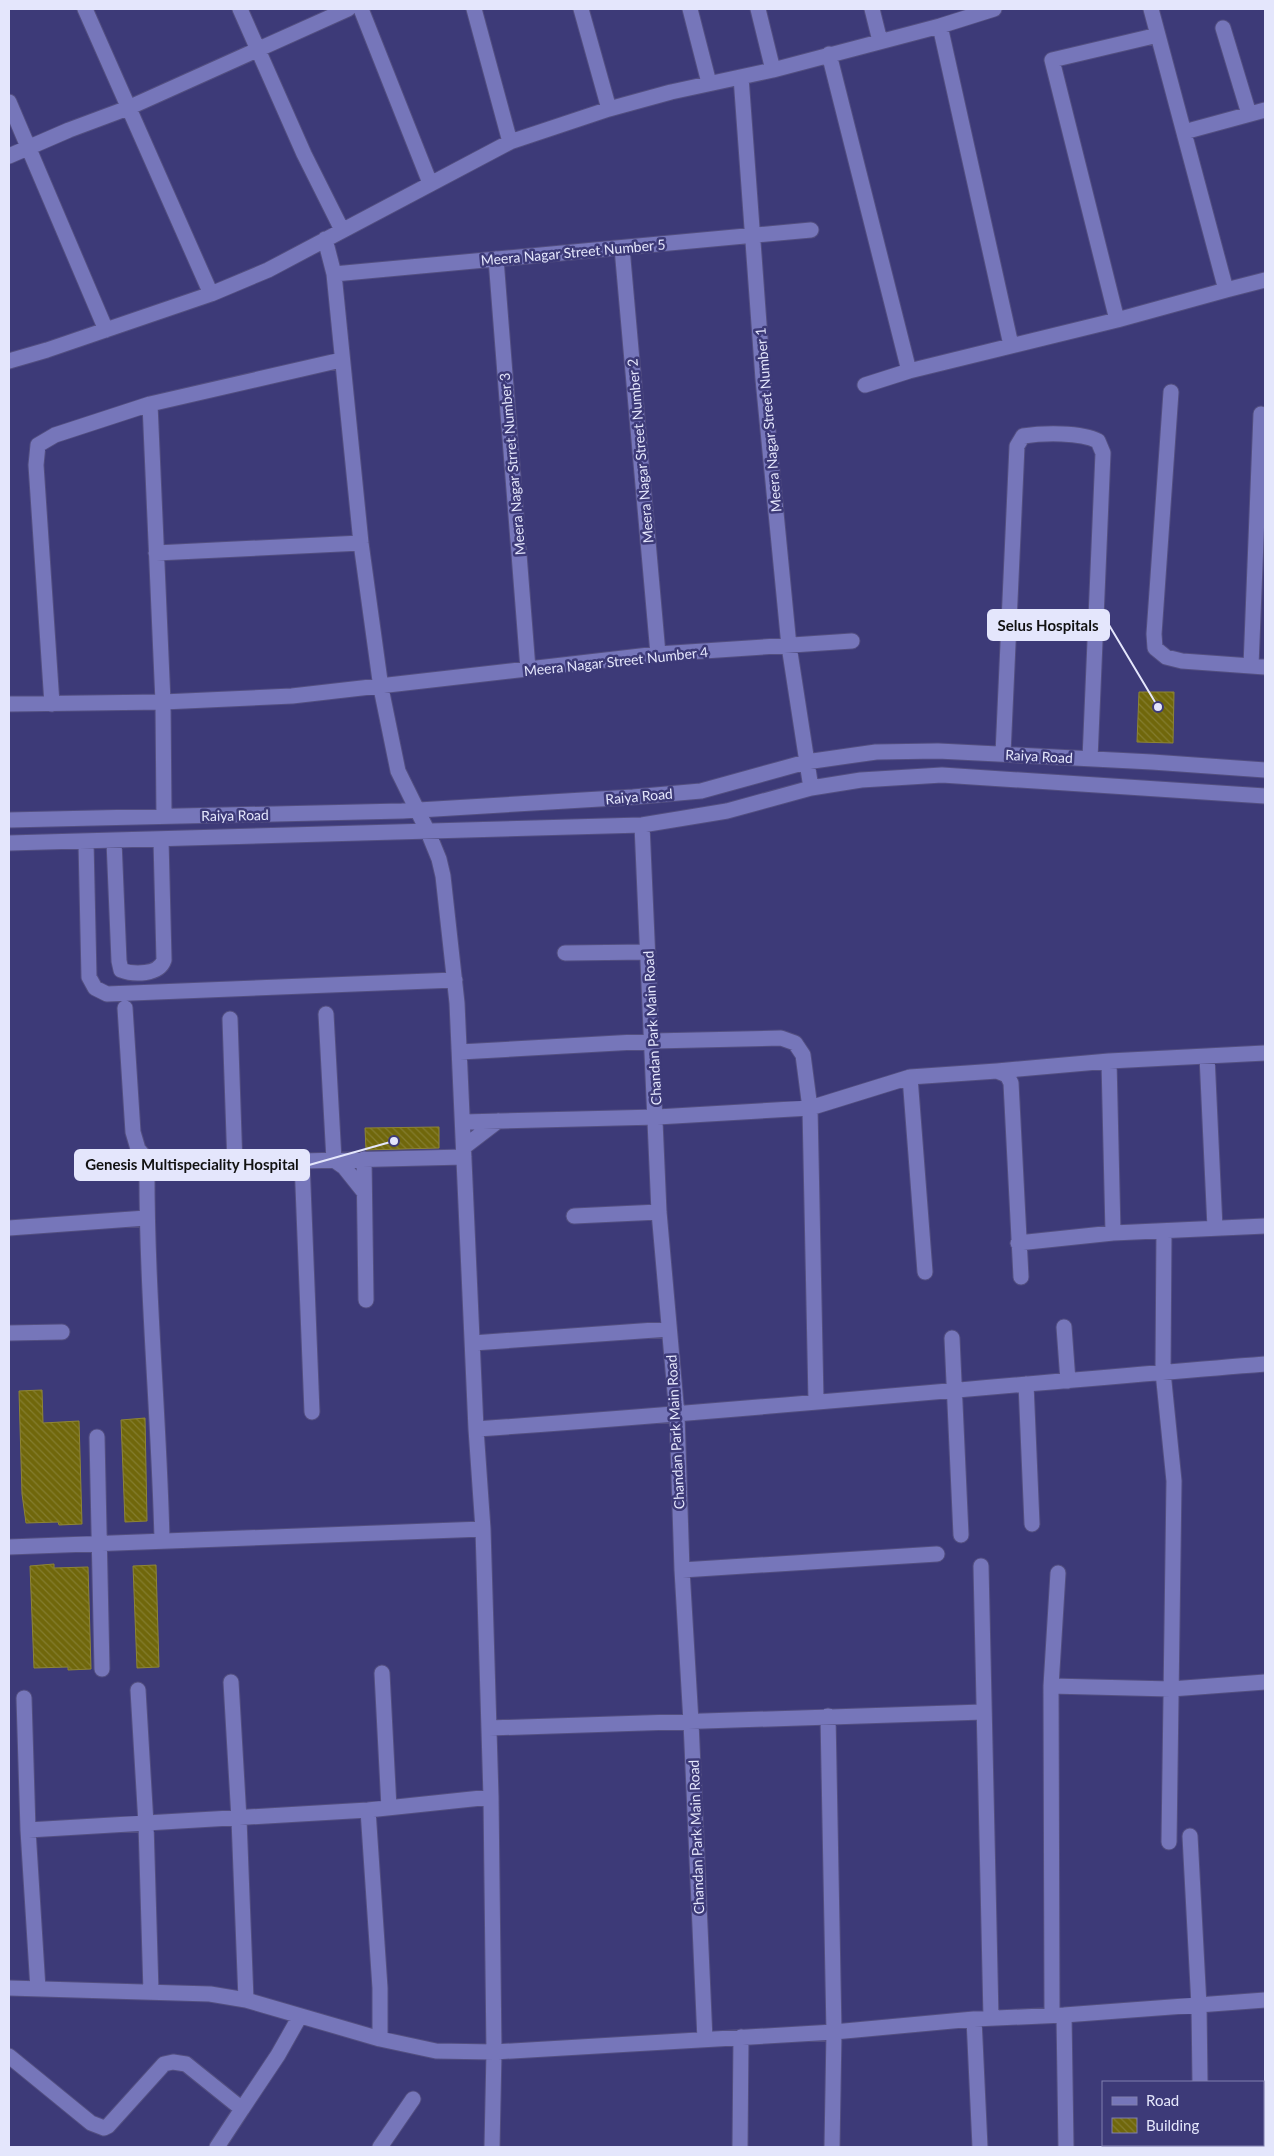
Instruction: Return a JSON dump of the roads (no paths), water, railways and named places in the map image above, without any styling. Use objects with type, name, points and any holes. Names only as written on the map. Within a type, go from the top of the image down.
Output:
[{"type":"street","points":[[85,9],[210,294]]},
{"type":"street","points":[[240,9],[256,50],[304,154],[342,230]]},
{"type":"street","points":[[9,156],[128,108],[348,9]]},
{"type":"street","points":[[361,9],[430,183]]},
{"type":"street","points":[[474,9],[510,142]]},
{"type":"street","points":[[582,9],[609,110]]},
{"type":"street","points":[[690,9],[709,82]]},
{"type":"street","points":[[758,9],[773,70]]},
{"type":"street","points":[[872,9],[880,41]]},
{"type":"street","points":[[9,361],[210,294],[268,270],[510,142],[609,110],[709,82],[773,70],[940,26],[978,12],[994,9]]},
{"type":"street","points":[[1151,9],[1226,290]]},
{"type":"street","points":[[940,26],[1011,345]]},
{"type":"street","points":[[1223,28],[1249,114]]},
{"type":"street","points":[[1117,320],[1052,60],[1158,35]]},
{"type":"street","points":[[829,54],[909,371]]},
{"type":"street","name":"Meera Nagar Street Number 1","points":[[741,77],[763,378],[789,646],[811,788]]},
{"type":"street","points":[[9,102],[106,330]]},
{"type":"street","points":[[1184,132],[1265,110]]},
{"type":"street","name":"Meera Nagar Street Number 5","points":[[334,274],[811,230]]},
{"type":"street","points":[[325,239],[334,274],[341,360],[361,543],[381,688],[398,771],[439,859],[443,876],[455,980],[464,1122],[476,1429],[483,1529],[491,1797],[494,2052],[492,2147]]},
{"type":"street","name":"Meera Nagar Street Number 2","points":[[622,248],[658,654]]},
{"type":"street","name":"Meera Nagar Strret Number 3","points":[[496,259],[528,669]]},
{"type":"street","points":[[865,385],[909,371],[1117,320],[1265,280]]},
{"type":"street","points":[[52,704],[36,465],[38,444],[55,435],[150,404],[341,360]]},
{"type":"street","points":[[1171,392],[1154,634],[1155,648],[1166,657],[1182,661],[1258,666],[1261,414]]},
{"type":"street","points":[[150,404],[163,702],[164,816]]},
{"type":"street","points":[[1003,754],[1017,446],[1023,436],[1034,434],[1088,436],[1098,441],[1103,453],[1090,758]]},
{"type":"street","points":[[156,553],[361,543]]},
{"type":"street","name":"Meera Nagar Street Number 4","points":[[9,704],[163,702],[292,696],[381,688],[658,654],[852,641]]},
{"type":"street","name":"Raiya Road","points":[[9,820],[417,810],[633,797],[701,791],[806,762],[876,752],[938,751],[1090,758],[1265,770]]},
{"type":"street","name":"Raiya Road","points":[[9,844],[642,825],[727,812],[811,788],[870,779],[942,775],[1265,796]]},
{"type":"street","name":"Chandan Park Main Road","points":[[642,825],[660,1212],[677,1415],[682,1570],[691,1722],[705,2040]]},
{"type":"street","points":[[114,841],[119,961],[121,970],[128,973],[156,971],[162,966],[164,960],[161,840]]},
{"type":"street","points":[[86,842],[89,976],[95,988],[107,994],[455,980]]},
{"type":"street","points":[[565,953],[648,952]]},
{"type":"street","points":[[126,1008],[133,1132],[138,1149],[147,1160],[166,1168],[235,1166],[464,1152],[498,1121]]},
{"type":"street","points":[[326,1014],[334,1160]]},
{"type":"street","points":[[230,1019],[235,1166]]},
{"type":"street","points":[[460,1052],[653,1041],[781,1038],[795,1043],[803,1055],[810,1108],[816,1401]]},
{"type":"street","points":[[464,1122],[657,1117],[810,1108],[910,1076],[997,1071],[1109,1061],[1265,1053]]},
{"type":"street","points":[[1208,1056],[1215,1228]]},
{"type":"street","points":[[1109,1061],[1113,1233]]},
{"type":"street","points":[[997,1071],[1007,1075],[1011,1083],[1021,1277]]},
{"type":"street","points":[[910,1076],[925,1272]]},
{"type":"street","points":[[364,1159],[366,1300]]},
{"type":"street","points":[[147,1160],[146,1218],[160,1467],[162,1540]]},
{"type":"street","points":[[334,1160],[344,1167],[364,1192]]},
{"type":"street","points":[[302,1161],[312,1412]]},
{"type":"street","points":[[574,1216],[660,1212]]},
{"type":"street","points":[[9,1228],[146,1218]]},
{"type":"street","points":[[1018,1244],[1113,1233],[1265,1226]]},
{"type":"street","points":[[1164,1231],[1163,1372],[1174,1481],[1169,1842]]},
{"type":"street","points":[[1064,1327],[1068,1381]]},
{"type":"street","points":[[473,1343],[670,1329]]},
{"type":"street","points":[[9,1333],[62,1332]]},
{"type":"street","points":[[952,1338],[961,1535]]},
{"type":"street","points":[[476,1429],[677,1415],[816,1401],[1265,1364]]},
{"type":"street","points":[[1026,1384],[1032,1524]]},
{"type":"street","points":[[97,1437],[102,1669]]},
{"type":"street","points":[[9,1547],[100,1542],[483,1529]]},
{"type":"street","points":[[682,1570],[937,1554]]},
{"type":"street","points":[[981,1566],[991,2018]]},
{"type":"street","points":[[1058,1573],[1051,1686],[1058,2015],[1066,2147]]},
{"type":"street","points":[[382,1673],[389,1808]]},
{"type":"street","points":[[231,1682],[239,1819],[246,2000]]},
{"type":"street","points":[[1051,1686],[1171,1689],[1265,1682]]},
{"type":"street","points":[[138,1690],[146,1824],[151,1992]]},
{"type":"street","points":[[24,1698],[28,1830],[38,1989]]},
{"type":"street","points":[[488,1728],[983,1712]]},
{"type":"street","points":[[828,1716],[834,2032],[832,2147]]},
{"type":"street","points":[[28,1830],[368,1810],[491,1797]]},
{"type":"street","points":[[368,1810],[380,1988],[380,2039]]},
{"type":"street","points":[[1190,1836],[1200,2006],[1200,2081]]},
{"type":"street","points":[[9,1988],[210,1994],[246,2000],[380,2039],[436,2051],[494,2052],[834,2032],[974,2018],[1058,2015],[1265,2000]]},
{"type":"street","points":[[217,2147],[278,2055],[300,2016]]},
{"type":"street","points":[[974,2018],[980,2147]]},
{"type":"street","points":[[740,2147],[741,2037]]},
{"type":"street","points":[[9,2056],[97,2127],[108,2126],[164,2064],[173,2062],[186,2064],[242,2109]]},
{"type":"street","points":[[380,2147],[413,2099]]},
{"type":"place","name":"Selus Hospitals","points":[[1158,707]]},
{"type":"place","name":"Genesis Multispeciality Hospital","points":[[394,1141]]}]
